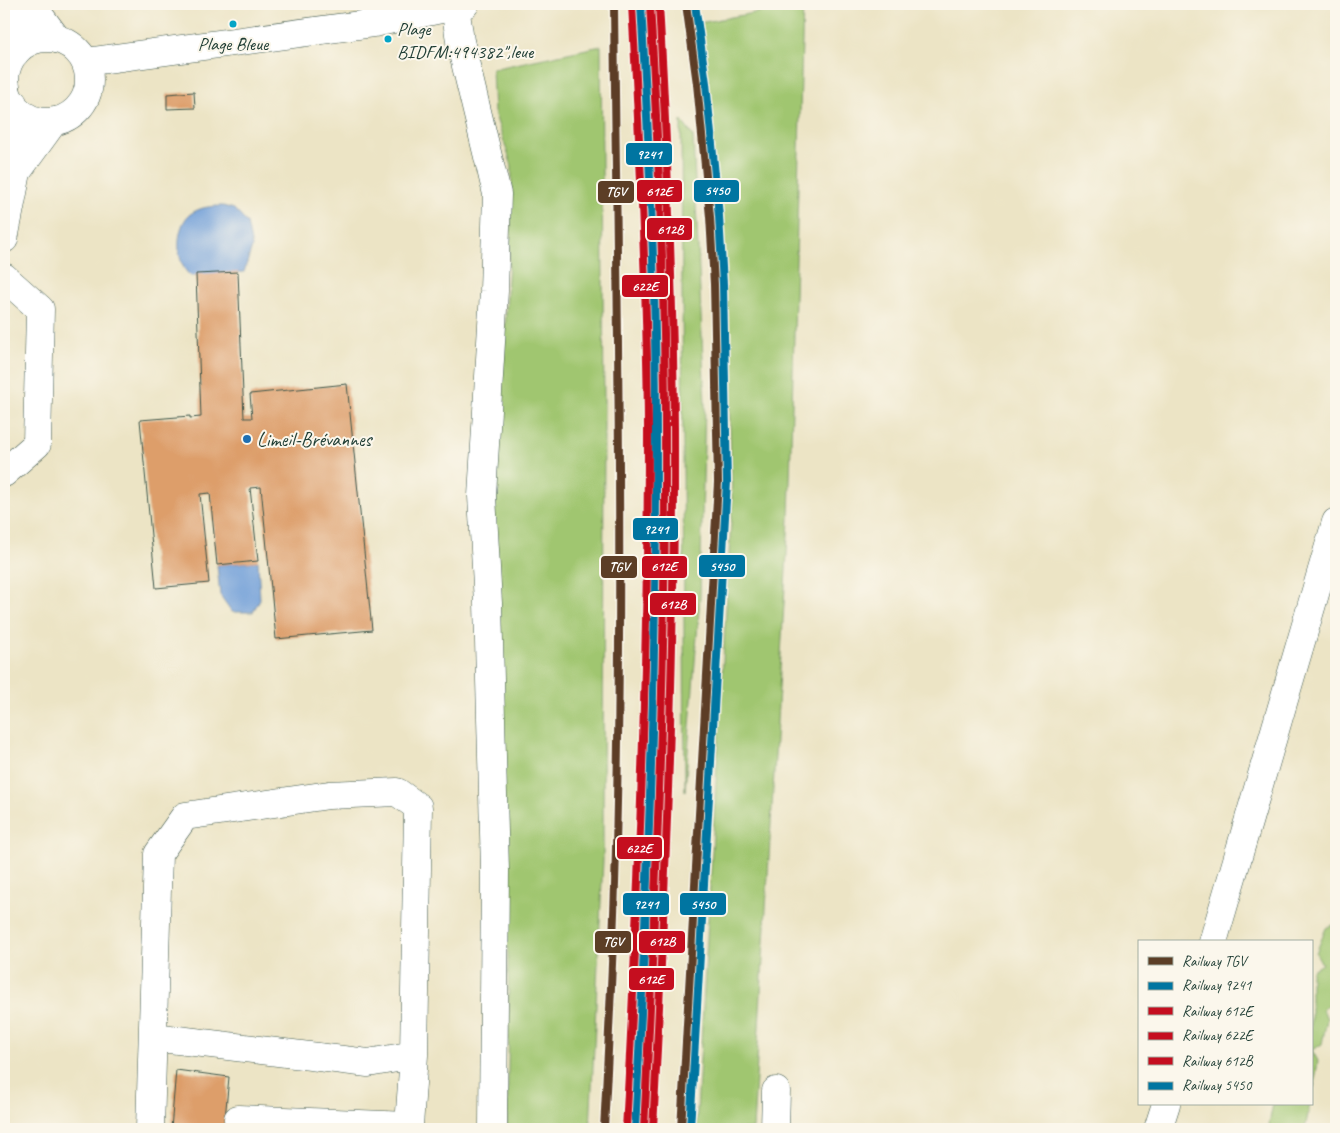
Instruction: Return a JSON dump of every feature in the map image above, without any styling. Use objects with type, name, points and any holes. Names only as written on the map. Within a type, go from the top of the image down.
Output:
[{"type":"main road","points":[[17,172],[8,76],[20,4]]},
{"type":"main road","points":[[31,4],[57,39]]},
{"type":"main road","points":[[87,73],[201,46],[374,23],[460,5],[460,41],[497,194],[494,291],[482,496],[488,604],[494,871],[493,1129]]},
{"type":"main road","points":[[57,39],[69,44],[78,52],[87,73],[85,97],[78,108],[67,116],[54,121],[41,121],[28,117],[17,109],[8,76],[23,45],[33,40],[57,39]]},
{"type":"main road","points":[[4,239],[7,208],[17,172],[54,121]]},
{"type":"main road","points":[[4,277],[40,309],[37,444],[4,473]]},
{"type":"main road","points":[[1214,940],[1336,522]]},
{"type":"main road","points":[[150,1129],[158,854],[184,816],[328,795],[397,792],[418,807],[414,1055],[409,1126],[238,1119]]},
{"type":"main road","points":[[153,1037],[368,1063],[414,1055]]},
{"type":"main road","points":[[774,1129],[776,1091]]},
{"type":"main road","points":[[1158,1129],[1165,1106]]},
{"type":"green space","points":[[803,4],[789,519],[753,1129],[696,1129],[732,505],[728,356],[699,23]]},
{"type":"green space","points":[[601,46],[604,403],[603,860],[590,1129],[507,1129],[509,1012],[505,837],[493,541],[511,225],[512,166],[494,112],[492,69]]},
{"type":"green space","points":[[681,120],[693,136],[705,404],[700,597],[685,791]]},
{"type":"green space","points":[[1336,923],[1336,961],[1330,965],[1336,975],[1332,1004],[1323,1009],[1327,1019],[1322,1044],[1312,1050],[1312,970],[1322,964],[1316,953],[1326,928]]},
{"type":"green space","points":[[1312,1050],[1318,1061],[1314,1087],[1312,1088]]},
{"type":"green space","points":[[1273,1106],[1310,1106],[1305,1129],[1271,1129],[1269,1124]]},
{"type":"water","points":[[223,206],[234,209],[247,223],[252,247],[244,272],[191,276],[182,264],[180,255],[179,237],[184,221],[197,210]]},
{"type":"water","points":[[258,561],[260,599],[253,612],[232,612],[220,595],[217,565]]},
{"type":"building","points":[[194,92],[195,108],[167,109],[167,94]]},
{"type":"building","name":"Limeil-Brévannes","points":[[238,272],[244,418],[252,418],[250,394],[347,384],[372,630],[276,639],[261,487],[250,488],[258,561],[217,565],[210,493],[200,494],[209,583],[156,588],[140,420],[190,416],[190,418],[201,417],[196,274]]},
{"type":"building","points":[[176,1070],[229,1077],[224,1129],[171,1129]]},
{"type":"rail line","name":"TGV","points":[[604,1129],[615,882],[619,636],[619,426],[614,4]]},
{"type":"rail line","name":"9241","points":[[635,1129],[651,778],[656,516],[656,375],[653,269],[641,4]]},
{"type":"rail line","name":"612E","points":[[644,1129],[659,779],[665,516],[665,375],[662,269],[650,4]]},
{"type":"rail line","name":"612B","points":[[653,1129],[668,779],[674,516],[671,269],[659,4]]},
{"type":"rail line","name":"TGV","points":[[681,1129],[718,482],[714,284],[710,217],[697,84],[686,4]]},
{"type":"rail line","name":"5450","points":[[690,1129],[727,482],[723,284],[719,216],[706,83],[695,4]]},
{"type":"rail line","name":"622E","points":[[626,1129],[642,778],[648,516],[645,269],[632,5]]},
{"type":"place","name":"Plage Bleue","points":[[233,24]]},
{"type":"place","name":"Plage BIDFM:494382\",leue","points":[[388,39]]},
{"type":"place","name":"Limeil-Brévannes","points":[[247,439]]}]
